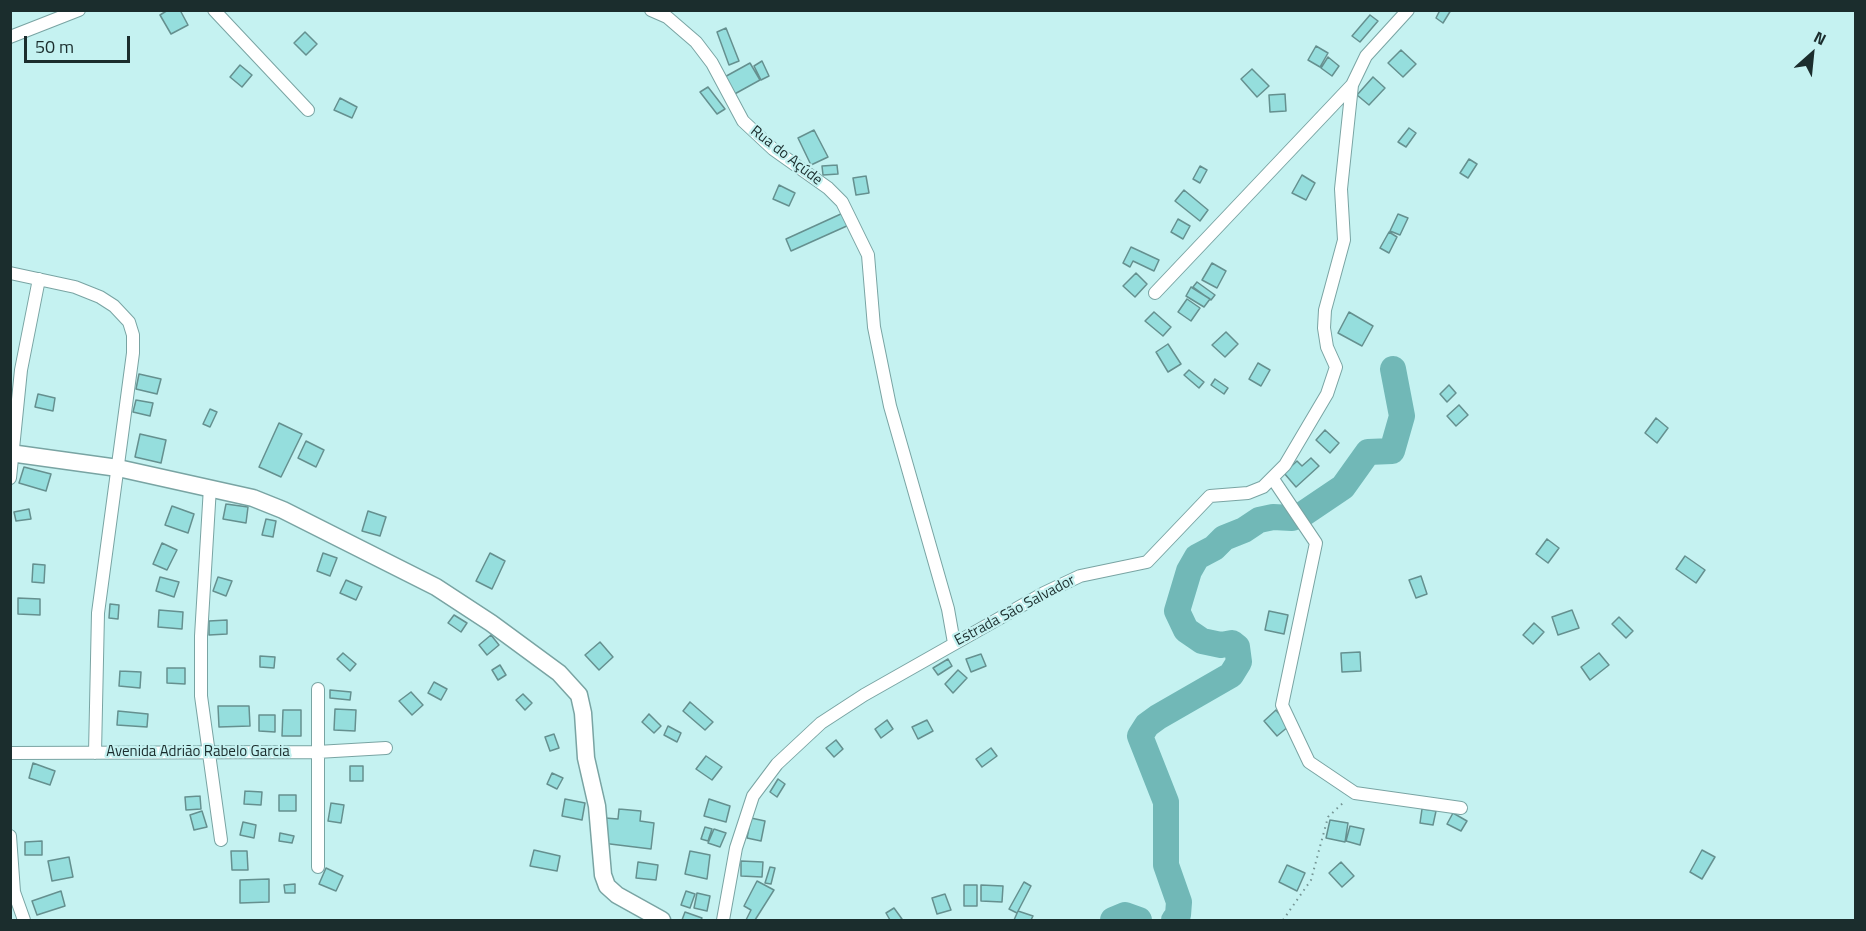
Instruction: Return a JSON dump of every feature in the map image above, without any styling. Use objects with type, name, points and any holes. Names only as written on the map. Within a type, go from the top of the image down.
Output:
[{"type":"street","points":[[10,37],[79,10]]},
{"type":"street","points":[[214,10],[308,110]]},
{"type":"street","name":"Rua do Açúde","points":[[651,10],[667,17],[696,42],[712,63],[744,121],[774,149],[828,188],[842,202],[868,255],[874,327],[890,406],[948,609],[954,643]]},
{"type":"street","name":"Estrada São Salvador","points":[[723,921],[744,818],[753,796],[777,764],[821,723],[1044,592],[1080,576],[1147,562],[1210,496],[1248,493],[1273,479],[1285,465],[1333,381],[1336,367],[1327,347],[1324,328],[1325,310],[1344,240],[1341,189],[1352,85],[1365,56],[1408,10]]},
{"type":"street","points":[[1155,293],[1352,85]]},
{"type":"street","points":[[10,273],[75,287],[114,306],[129,322],[133,335],[133,353],[98,613],[95,753]]},
{"type":"street","points":[[10,478],[21,370],[39,279]]},
{"type":"street","points":[[12,454],[118,468],[253,498],[283,510],[436,587],[491,623],[573,685],[579,694],[583,712],[586,758],[597,806],[603,875],[608,886],[617,895],[662,921]]},
{"type":"street","points":[[1273,479],[1316,543],[1282,705],[1309,762],[1354,793],[1461,808]]},
{"type":"street","points":[[210,487],[201,636],[201,696],[221,840]]},
{"type":"street","points":[[318,689],[316,752],[318,867]]},
{"type":"street","name":"Avenida Adrião Rabelo Garcia","points":[[10,753],[316,752],[386,748]]},
{"type":"street","points":[[10,836],[14,892],[24,921]]},
{"type":"path","points":[[1282,921],[1311,880],[1328,817],[1354,793]]},
{"type":"building","points":[[168,10],[180,10],[188,25],[171,34],[160,15]]},
{"type":"building","points":[[1440,10],[1451,10],[1443,23],[1436,18]]},
{"type":"building","points":[[1370,15],[1378,21],[1360,42],[1352,36]]},
{"type":"building","points":[[726,28],[739,61],[729,65],[717,32]]},
{"type":"building","points":[[305,32],[317,44],[306,55],[294,43]]},
{"type":"building","points":[[1316,46],[1328,53],[1320,67],[1308,60]]},
{"type":"building","points":[[1401,50],[1416,64],[1403,77],[1388,63]]},
{"type":"building","points":[[1328,57],[1339,66],[1332,76],[1321,68]]},
{"type":"building","points":[[762,61],[769,76],[761,80],[754,66]]},
{"type":"building","points":[[750,63],[760,80],[731,96],[721,79]]},
{"type":"building","points":[[240,65],[252,75],[242,87],[230,77]]},
{"type":"building","points":[[1252,69],[1269,86],[1257,97],[1241,79]]},
{"type":"building","points":[[1373,77],[1385,88],[1369,105],[1357,95]]},
{"type":"building","points":[[708,87],[725,109],[717,114],[700,92]]},
{"type":"building","points":[[1285,94],[1286,111],[1270,112],[1269,95]]},
{"type":"building","points":[[340,98],[357,107],[352,118],[334,110]]},
{"type":"building","points":[[1409,128],[1416,133],[1406,147],[1398,142]]},
{"type":"building","points":[[814,130],[828,157],[811,165],[798,138]]},
{"type":"building","points":[[1469,159],[1477,164],[1468,178],[1460,173]]},
{"type":"building","points":[[837,165],[838,174],[823,175],[822,166]]},
{"type":"building","points":[[1200,166],[1207,170],[1200,183],[1193,179]]},
{"type":"building","points":[[1302,175],[1315,183],[1306,200],[1292,193]]},
{"type":"building","points":[[866,176],[869,193],[856,195],[853,178]]},
{"type":"building","points":[[779,185],[795,193],[789,206],[773,199]]},
{"type":"building","points":[[1184,190],[1208,210],[1200,221],[1175,201]]},
{"type":"building","points":[[843,213],[849,225],[791,251],[786,239]]},
{"type":"building","points":[[1398,214],[1408,218],[1400,235],[1390,231]]},
{"type":"building","points":[[1178,219],[1190,226],[1183,239],[1171,232]]},
{"type":"building","points":[[1389,232],[1397,237],[1389,253],[1380,248]]},
{"type":"building","points":[[1131,247],[1159,260],[1154,271],[1133,261],[1130,267],[1123,263]]},
{"type":"building","points":[[1212,263],[1226,271],[1217,288],[1202,280]]},
{"type":"building","points":[[1136,273],[1147,284],[1135,297],[1123,286]]},
{"type":"building","points":[[1197,282],[1215,295],[1211,300],[1193,287]]},
{"type":"building","points":[[1191,287],[1210,299],[1204,307],[1186,296]]},
{"type":"building","points":[[1187,299],[1200,308],[1191,321],[1178,312]]},
{"type":"building","points":[[1154,312],[1171,327],[1163,336],[1145,321]]},
{"type":"building","points":[[1349,312],[1373,326],[1362,346],[1338,333]]},
{"type":"building","points":[[1226,332],[1238,344],[1225,357],[1212,345]]},
{"type":"building","points":[[1168,344],[1181,364],[1168,372],[1156,352]]},
{"type":"building","points":[[1258,363],[1270,370],[1261,386],[1249,379]]},
{"type":"building","points":[[1189,370],[1204,382],[1199,388],[1184,375]]},
{"type":"building","points":[[139,374],[161,379],[157,394],[136,389]]},
{"type":"building","points":[[1215,379],[1228,388],[1224,394],[1211,385]]},
{"type":"building","points":[[1449,385],[1456,393],[1447,402],[1440,394]]},
{"type":"building","points":[[38,394],[55,398],[53,411],[35,407]]},
{"type":"building","points":[[136,400],[153,403],[150,416],[133,412]]},
{"type":"building","points":[[1459,405],[1468,415],[1456,426],[1447,416]]},
{"type":"building","points":[[210,409],[217,412],[210,427],[203,424]]},
{"type":"building","points":[[1656,418],[1668,428],[1657,443],[1645,433]]},
{"type":"building","points":[[279,423],[302,434],[281,477],[259,467]]},
{"type":"building","points":[[1325,430],[1339,443],[1330,453],[1316,440]]},
{"type":"building","points":[[140,434],[166,440],[161,463],[135,457]]},
{"type":"building","points":[[306,441],[324,450],[316,467],[298,458]]},
{"type":"building","points":[[1311,458],[1319,466],[1296,487],[1284,473],[1297,461],[1302,466]]},
{"type":"building","points":[[24,467],[51,474],[46,491],[19,483]]},
{"type":"building","points":[[226,504],[248,507],[246,523],[223,519]]},
{"type":"building","points":[[172,506],[194,514],[188,533],[165,525]]},
{"type":"building","points":[[29,509],[31,519],[16,521],[14,512]]},
{"type":"building","points":[[368,511],[386,517],[380,536],[362,531]]},
{"type":"building","points":[[266,519],[276,521],[273,537],[262,535]]},
{"type":"building","points":[[1547,539],[1559,548],[1548,563],[1536,554]]},
{"type":"building","points":[[162,543],[177,550],[167,570],[153,564]]},
{"type":"building","points":[[323,553],[337,558],[330,576],[317,571]]},
{"type":"building","points":[[490,553],[505,561],[492,589],[476,581]]},
{"type":"building","points":[[1685,556],[1705,570],[1696,583],[1676,569]]},
{"type":"building","points":[[33,564],[45,565],[44,583],[32,582]]},
{"type":"building","points":[[1421,576],[1427,594],[1416,598],[1409,580]]},
{"type":"building","points":[[160,577],[179,582],[174,597],[156,591]]},
{"type":"building","points":[[218,577],[232,581],[226,596],[213,591]]},
{"type":"building","points":[[346,580],[362,587],[356,600],[340,593]]},
{"type":"building","points":[[18,598],[40,599],[40,615],[18,614]]},
{"type":"building","points":[[110,604],[119,605],[118,619],[109,618]]},
{"type":"building","points":[[159,610],[183,612],[182,629],[158,627]]},
{"type":"building","points":[[1572,610],[1579,628],[1558,635],[1552,617]]},
{"type":"building","points":[[1269,611],[1288,615],[1284,634],[1265,630]]},
{"type":"building","points":[[454,615],[467,623],[461,632],[448,623]]},
{"type":"building","points":[[1619,617],[1633,631],[1626,638],[1612,624]]},
{"type":"building","points":[[227,620],[227,634],[209,635],[209,621]]},
{"type":"building","points":[[1534,623],[1544,632],[1533,644],[1523,635]]},
{"type":"building","points":[[491,635],[499,645],[487,655],[479,645]]},
{"type":"building","points":[[600,642],[613,657],[599,670],[585,655]]},
{"type":"building","points":[[1360,652],[1361,671],[1342,672],[1341,653]]},
{"type":"building","points":[[343,653],[356,664],[350,671],[337,659]]},
{"type":"building","points":[[1599,653],[1609,665],[1590,680],[1581,667]]},
{"type":"building","points":[[981,654],[986,666],[971,672],[966,659]]},
{"type":"building","points":[[260,656],[275,657],[274,668],[260,667]]},
{"type":"building","points":[[948,659],[952,666],[938,675],[933,668]]},
{"type":"building","points":[[500,665],[506,675],[498,680],[492,670]]},
{"type":"building","points":[[167,668],[185,668],[185,684],[167,683]]},
{"type":"building","points":[[958,670],[967,678],[953,693],[945,684]]},
{"type":"building","points":[[120,671],[141,672],[140,688],[119,686]]},
{"type":"building","points":[[434,682],[447,689],[441,700],[428,693]]},
{"type":"building","points":[[330,690],[351,692],[350,700],[330,698]]},
{"type":"building","points":[[411,692],[423,705],[412,715],[399,701]]},
{"type":"building","points":[[523,694],[532,703],[525,710],[516,700]]},
{"type":"building","points":[[690,702],[713,722],[705,730],[683,711]]},
{"type":"building","points":[[218,706],[249,706],[250,726],[219,727]]},
{"type":"building","points":[[335,709],[356,710],[355,731],[334,730]]},
{"type":"building","points":[[283,710],[301,710],[301,736],[282,736]]},
{"type":"building","points":[[1276,710],[1289,726],[1277,736],[1264,721]]},
{"type":"building","points":[[118,711],[148,714],[147,727],[117,725]]},
{"type":"building","points":[[649,714],[661,726],[654,733],[642,722]]},
{"type":"building","points":[[259,715],[275,715],[275,732],[259,731]]},
{"type":"building","points":[[887,720],[893,729],[881,738],[875,729]]},
{"type":"building","points":[[927,720],[933,731],[918,739],[912,727]]},
{"type":"building","points":[[668,726],[681,733],[677,742],[664,735]]},
{"type":"building","points":[[554,734],[559,748],[550,751],[545,737]]},
{"type":"building","points":[[836,740],[843,749],[834,757],[826,748]]},
{"type":"building","points":[[991,748],[997,756],[982,767],[976,759]]},
{"type":"building","points":[[706,756],[722,767],[712,780],[696,769]]},
{"type":"building","points":[[33,763],[55,771],[50,785],[29,778]]},
{"type":"building","points":[[350,766],[363,766],[363,781],[350,781]]},
{"type":"building","points":[[552,773],[563,778],[557,789],[547,784]]},
{"type":"building","points":[[778,779],[785,784],[777,797],[770,792]]},
{"type":"building","points":[[245,791],[262,792],[261,805],[244,804]]},
{"type":"building","points":[[279,795],[296,795],[296,811],[279,811]]},
{"type":"building","points":[[200,796],[201,809],[186,810],[185,797]]},
{"type":"building","points":[[565,799],[585,803],[582,820],[562,816]]},
{"type":"building","points":[[709,799],[730,806],[726,822],[704,816]]},
{"type":"building","points":[[331,803],[344,805],[341,823],[328,821]]},
{"type":"building","points":[[619,809],[641,811],[640,821],[654,823],[651,849],[602,843],[605,818],[618,819]]},
{"type":"building","points":[[1422,809],[1436,811],[1433,825],[1420,823]]},
{"type":"building","points":[[202,811],[207,827],[194,830],[190,815]]},
{"type":"building","points":[[1453,813],[1467,821],[1461,831],[1447,824]]},
{"type":"building","points":[[751,818],[765,821],[761,841],[747,838]]},
{"type":"building","points":[[1330,820],[1348,823],[1345,842],[1326,838]]},
{"type":"building","points":[[243,822],[256,825],[254,838],[240,835]]},
{"type":"building","points":[[1350,826],[1364,829],[1360,845],[1346,841]]},
{"type":"building","points":[[705,827],[712,829],[708,841],[701,839]]},
{"type":"building","points":[[714,829],[726,833],[720,847],[708,843]]},
{"type":"building","points":[[280,833],[294,836],[292,843],[279,841]]},
{"type":"building","points":[[42,841],[42,855],[25,855],[25,842]]},
{"type":"building","points":[[534,850],[560,856],[557,871],[530,866]]},
{"type":"building","points":[[1702,850],[1715,857],[1702,879],[1690,872]]},
{"type":"building","points":[[231,851],[247,851],[248,870],[232,870]]},
{"type":"building","points":[[690,851],[710,855],[707,879],[685,874]]},
{"type":"building","points":[[69,857],[73,877],[52,881],[48,861]]},
{"type":"building","points":[[741,861],[763,862],[762,877],[741,876]]},
{"type":"building","points":[[638,862],[658,865],[656,880],[636,878]]},
{"type":"building","points":[[1341,862],[1354,876],[1342,887],[1329,873]]},
{"type":"building","points":[[1287,865],[1305,873],[1297,891],[1279,882]]},
{"type":"building","points":[[770,867],[775,868],[771,884],[765,883]]},
{"type":"building","points":[[326,868],[343,876],[336,891],[319,884]]},
{"type":"building","points":[[269,879],[269,902],[240,903],[240,880]]},
{"type":"building","points":[[757,881],[774,890],[755,920],[746,920],[751,910],[744,906]]},
{"type":"building","points":[[1024,882],[1031,886],[1017,913],[1009,909]]},
{"type":"building","points":[[295,884],[295,893],[285,893],[284,885]]},
{"type":"building","points":[[964,885],[977,885],[977,906],[964,906]]},
{"type":"building","points":[[981,885],[1003,886],[1002,902],[981,901]]},
{"type":"building","points":[[61,891],[65,906],[37,915],[32,901]]},
{"type":"building","points":[[686,891],[695,894],[690,908],[681,905]]},
{"type":"building","points":[[697,893],[710,896],[707,911],[694,908]]},
{"type":"building","points":[[945,894],[951,910],[937,914],[932,898]]},
{"type":"building","points":[[894,908],[902,919],[890,920],[886,913]]},
{"type":"building","points":[[1018,911],[1033,916],[1031,920],[1014,920]]},
{"type":"building","points":[[685,912],[702,918],[701,920],[682,920]]},
{"type":"waterway","points":[[1174,920],[1178,915],[1179,902],[1166,865],[1166,802],[1140,736],[1147,725],[1158,717],[1231,675],[1239,662],[1237,647],[1232,643],[1221,645],[1202,641],[1186,630],[1177,611],[1189,571],[1197,557],[1214,548],[1224,538],[1244,530],[1259,520],[1273,517],[1292,518],[1303,514],[1343,487],[1368,452],[1392,451],[1402,416],[1393,369]]},
{"type":"waterway","points":[[1113,920],[1125,915],[1139,920]]}]
